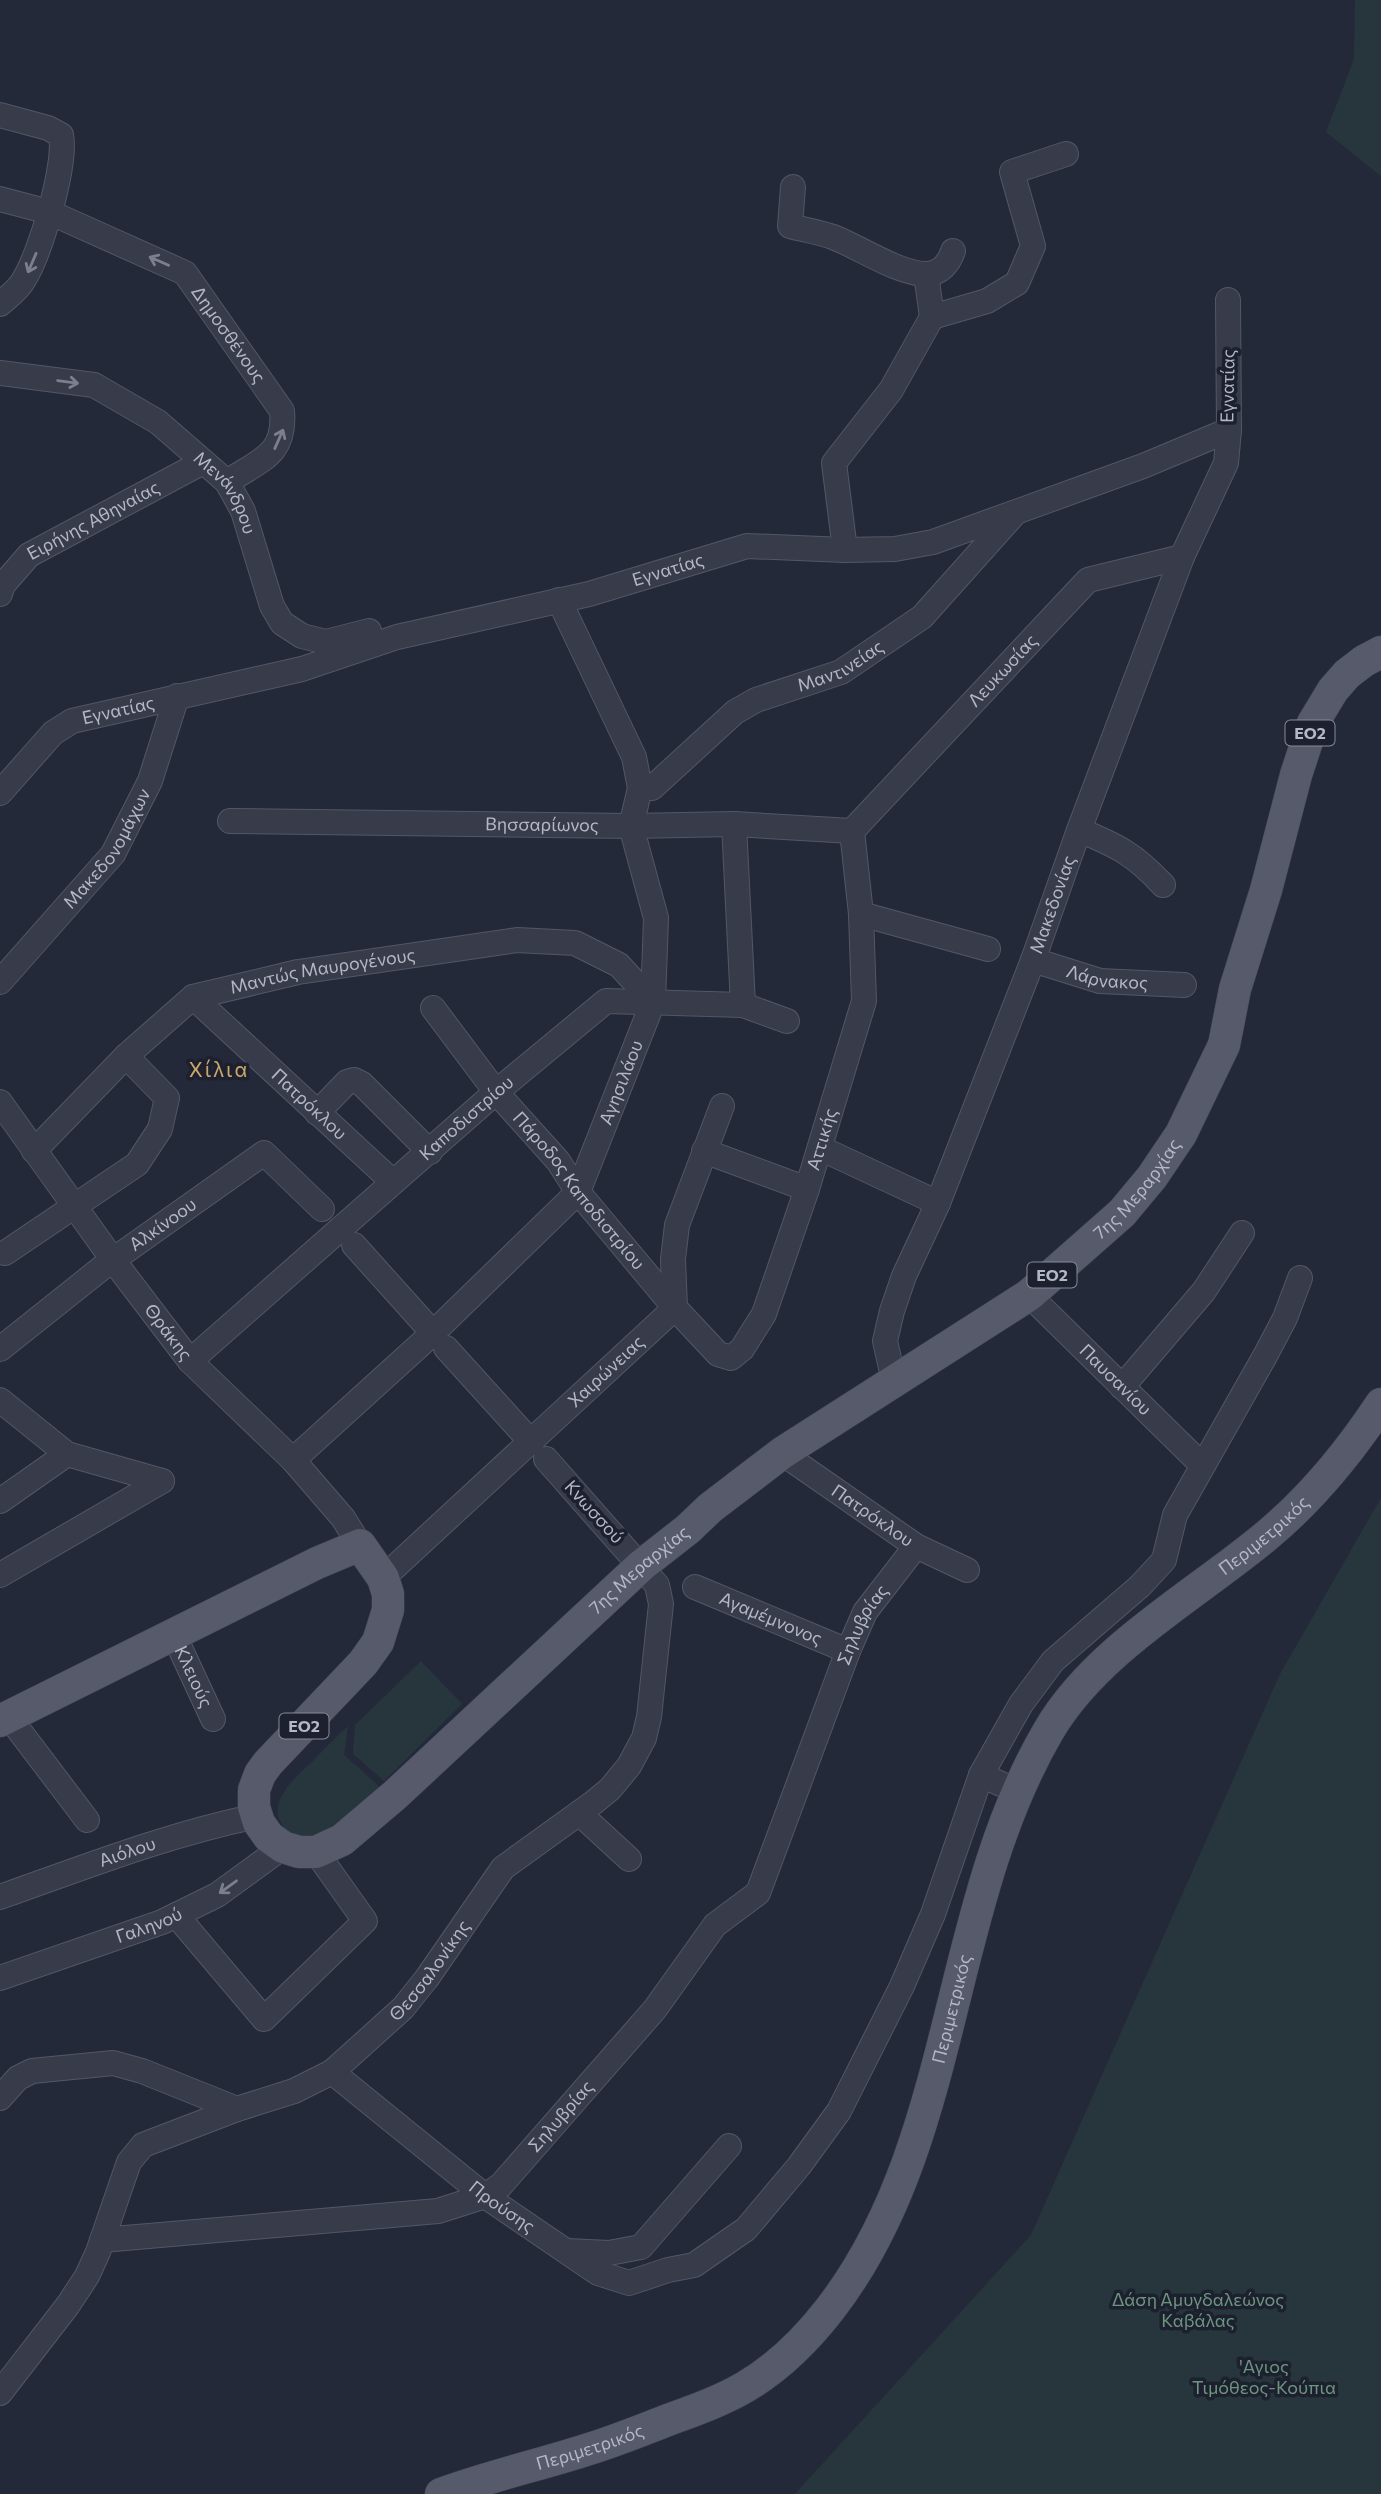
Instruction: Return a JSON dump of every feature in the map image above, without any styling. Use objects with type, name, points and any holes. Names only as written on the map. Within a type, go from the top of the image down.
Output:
[{"type":"main road","name":"7ης Μεραρχίας","points":[[316,1852],[342,1840],[395,1796],[642,1565],[782,1452],[1029,1295],[1122,1213],[1152,1177],[1181,1134],[1224,1045],[1235,989],[1266,890],[1296,775],[1314,723],[1333,690],[1347,674],[1381,652]]},
{"type":"main road","name":"Περιμετρικός","points":[[441,2494],[592,2448],[719,2401],[749,2385],[779,2364],[814,2329],[852,2280],[890,2211],[921,2122],[977,1911],[1017,1791],[1050,1728],[1077,1691],[1108,1659],[1267,1536],[1308,1498],[1352,1447],[1381,1404]]},
{"type":"main road","name":"ΕΟ2","points":[[257,1816],[254,1790],[260,1774],[363,1663],[378,1642],[388,1610],[388,1594],[383,1578],[359,1545]]},
{"type":"main road","points":[[4,1719],[317,1563],[359,1545]]},
{"type":"main road","points":[[257,1816],[269,1837],[283,1847],[299,1852],[316,1852]]},
{"type":"street","points":[[0,115],[48,128],[61,135],[63,147],[49,212],[33,264],[22,284],[0,304]]},
{"type":"street","points":[[932,317],[986,301],[1017,283],[1033,246],[1012,172],[1066,154]]},
{"type":"street","points":[[793,187],[790,226],[833,237],[895,266],[926,274],[949,264],[953,251]]},
{"type":"street","name":"Δημοσθένους","points":[[0,199],[49,212],[185,273],[282,411],[284,430],[275,449],[227,482]]},
{"type":"street","points":[[845,550],[834,463],[891,390],[932,317],[926,274]]},
{"type":"street","name":"Εγνατίας","points":[[0,793],[53,733],[72,721],[302,668],[397,637],[589,594],[747,546],[895,549],[933,542],[1143,466],[1229,430],[1228,300]]},
{"type":"street","name":"Μενάνδρου","points":[[0,373],[94,386],[158,422],[227,482],[243,511],[272,606],[282,623],[302,636],[326,642],[365,631],[397,637]]},
{"type":"street","name":"Μακεδονίας","points":[[894,1381],[885,1340],[904,1276],[938,1203],[1033,960],[1182,557],[1226,463],[1229,430]]},
{"type":"street","name":"Ειρήνης Αθηναίας","points":[[0,594],[3,586],[29,555],[203,462]]},
{"type":"street","name":"Μαντινείας","points":[[640,788],[652,788],[734,712],[757,700],[841,672],[922,617],[1018,510]]},
{"type":"street","name":"Λευκωσίας","points":[[852,831],[1087,580],[1182,557]]},
{"type":"street","name":"Αγησιλάου","points":[[293,1460],[440,1340],[578,1192],[653,1002],[656,918],[631,826],[640,788],[634,757],[559,600]]},
{"type":"street","name":"Μακεδονομάχων","points":[[0,982],[113,854],[150,781],[177,696]]},
{"type":"street","name":"Βησσαρίωνος","points":[[230,821],[631,826],[734,824],[852,831]]},
{"type":"street","points":[[734,824],[743,1005]]},
{"type":"street","points":[[1079,830],[1120,847],[1145,865],[1163,885]]},
{"type":"street","name":"Αττικής","points":[[676,1308],[718,1354],[731,1358],[738,1355],[764,1314],[807,1189],[864,1001],[862,914],[852,831]]},
{"type":"street","points":[[862,914],[988,949]]},
{"type":"street","name":"Μαντώς Μαυρογένους","points":[[34,1151],[126,1056],[193,997],[298,972],[517,940],[575,943],[619,965],[653,1002]]},
{"type":"street","name":"Λάρνακος","points":[[1033,960],[1100,981],[1184,985]]},
{"type":"street","name":"Πατρόκλου","points":[[193,997],[393,1182]]},
{"type":"street","name":"Καποδιστρίου","points":[[190,1360],[496,1092],[606,1001],[743,1005],[787,1021]]},
{"type":"street","name":"Πάροδος Καποδιστρίου","points":[[433,1008],[496,1092],[558,1161],[578,1192],[676,1308]]},
{"type":"street","points":[[5,1253],[137,1164],[160,1129],[167,1097],[126,1056]]},
{"type":"street","points":[[317,1113],[347,1082],[354,1080],[362,1084],[430,1152]]},
{"type":"street","name":"Θράκης","points":[[0,1102],[113,1260],[190,1360],[293,1460],[343,1518],[359,1545]]},
{"type":"street","points":[[676,1308],[673,1258],[677,1225],[722,1106]]},
{"type":"street","points":[[820,1148],[938,1203]]},
{"type":"street","points":[[704,1152],[807,1189]]},
{"type":"street","name":"Αλκίνοου","points":[[0,1349],[113,1260],[264,1153],[322,1209]]},
{"type":"street","points":[[1122,1387],[1204,1291],[1242,1233]]},
{"type":"street","name":"Κνωσσού","points":[[354,1245],[642,1565]]},
{"type":"street","name":"Προύσης","points":[[331,2072],[485,2196],[598,2273],[629,2283],[694,2264],[746,2229],[799,2166],[839,2111],[902,1986],[933,1914],[981,1775],[1021,1704],[1053,1661],[1140,1587],[1164,1560],[1175,1515],[1285,1318],[1300,1278]]},
{"type":"street","name":"Παυσανίου","points":[[1029,1295],[1202,1465]]},
{"type":"street","name":"Χαιρώνειας","points":[[383,1578],[539,1451],[676,1308]]},
{"type":"street","points":[[0,1400],[67,1454],[162,1481],[0,1575]]},
{"type":"street","name":"Πατρόκλου","points":[[782,1452],[916,1546],[967,1570]]},
{"type":"street","points":[[0,1501],[67,1454]]},
{"type":"street","name":"Σηλυβρίας","points":[[103,2240],[438,2211],[485,2196],[501,2185],[655,2009],[715,1925],[758,1894],[865,1612],[916,1546]]},
{"type":"street","name":"Θεσσαλονίκης","points":[[103,2240],[124,2173],[143,2145],[237,2109],[294,2091],[331,2072],[402,2008],[427,1978],[503,1868],[593,1803],[621,1777],[638,1752],[647,1728],[661,1604],[657,1585],[642,1565]]},
{"type":"street","name":"Αγαμέμνονος","points":[[695,1587],[848,1651]]},
{"type":"street","name":"Κλειούς","points":[[174,1634],[213,1719]]},
{"type":"street","points":[[4,1719],[87,1820]]},
{"type":"street","points":[[981,1775],[1017,1791]]},
{"type":"street","points":[[579,1813],[629,1859]]},
{"type":"street","name":"Αιόλου","points":[[0,1897],[212,1825],[257,1816]]},
{"type":"street","name":"Γαληνού","points":[[0,1978],[162,1922],[217,1895],[283,1847]]},
{"type":"street","points":[[176,1915],[264,2019],[365,1921],[316,1852]]},
{"type":"street","points":[[0,2098],[18,2078],[32,2071],[113,2063],[142,2071],[237,2109]]},
{"type":"street","points":[[566,2251],[609,2253],[641,2247],[729,2146]]},
{"type":"street","points":[[0,2393],[68,2305],[87,2276],[103,2240]]},
{"type":"green space","points":[[1355,0],[1381,0],[1381,176],[1326,132],[1354,59]]},
{"type":"green space","name":"Δάση Αμυγδαλεώνος Καβάλας","points":[[1381,1498],[1381,2494],[795,2494],[1031,2235],[1280,1674]]},
{"type":"green space","points":[[421,1661],[462,1704],[384,1781],[353,1754],[355,1725]]},
{"type":"green space","points":[[348,1726],[344,1755],[380,1787],[325,1836],[297,1837],[281,1822],[278,1813],[283,1794],[289,1784]]},
{"type":"district","name":"Χίλια","points":[[219,1070]]},
{"type":"park label","name":"'Αγιος Τιμόθεος-Κούπια","points":[[1264,2377]]}]
